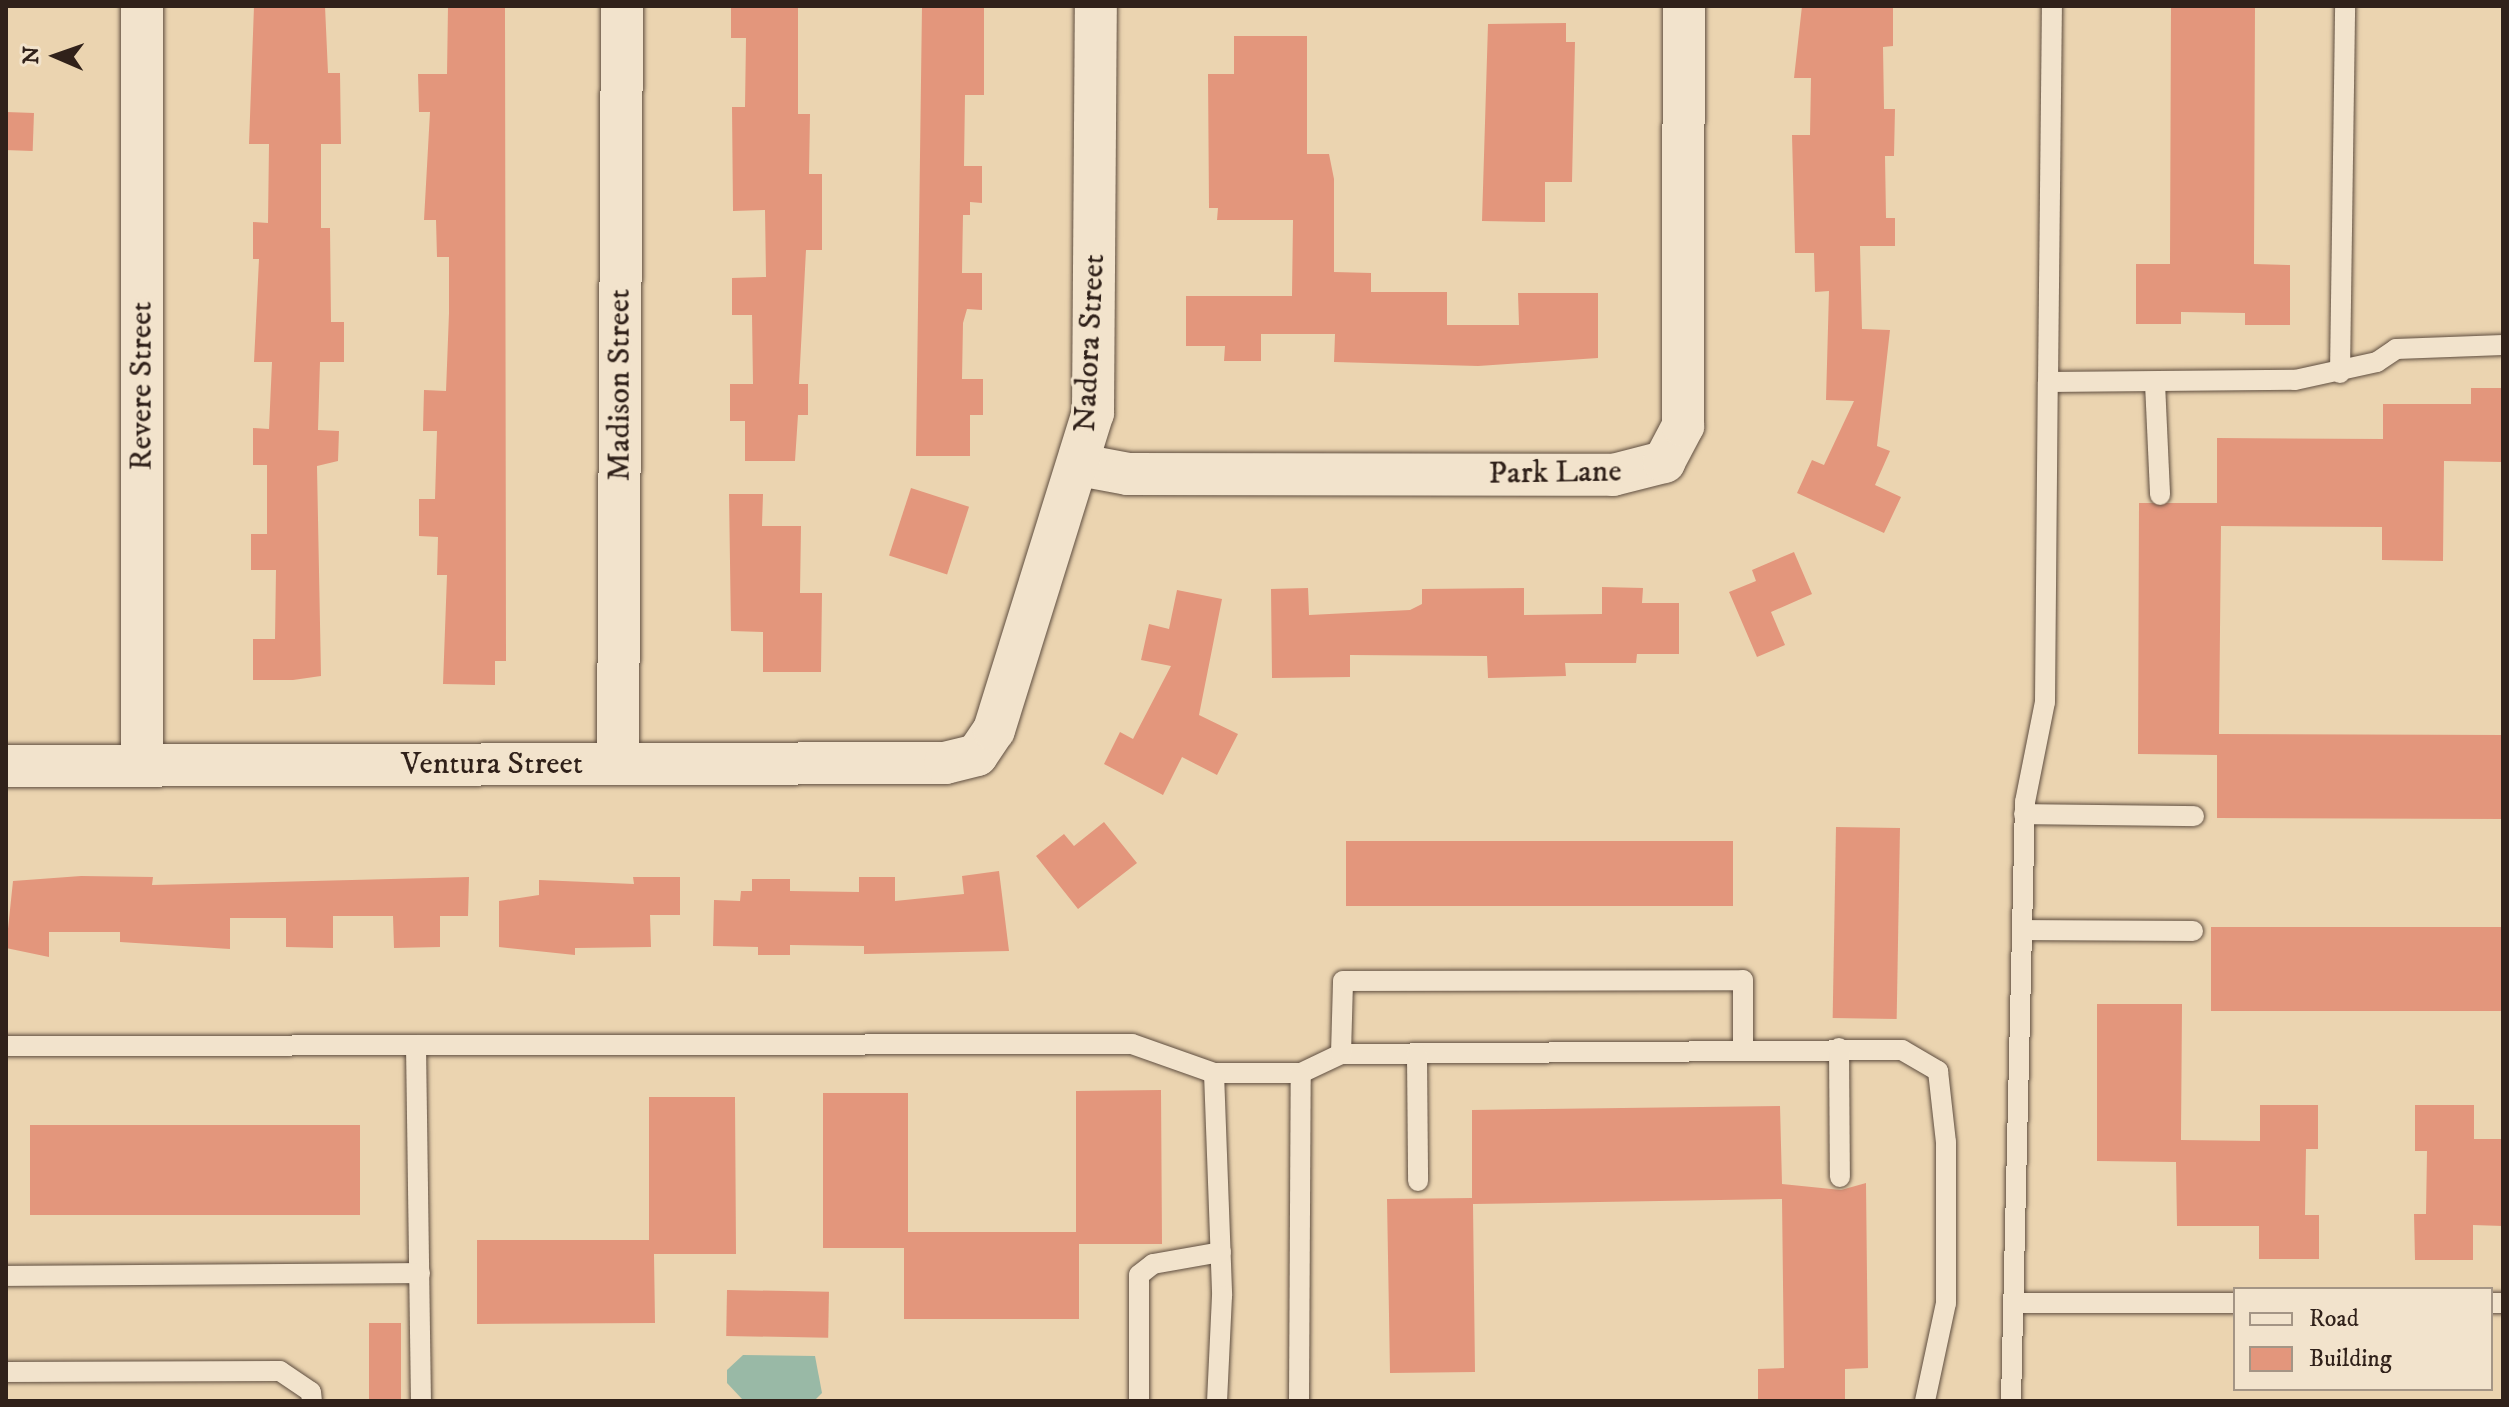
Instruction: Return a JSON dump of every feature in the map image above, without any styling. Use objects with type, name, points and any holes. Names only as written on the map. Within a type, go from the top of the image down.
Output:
[{"type":"street","name":"Revere Street","points":[[142,6],[142,765]]},
{"type":"street","name":"Madison Street","points":[[618,763],[622,6]]},
{"type":"street","name":"Nadora Street","points":[[977,755],[994,730],[1080,465],[1095,384],[1096,6]]},
{"type":"street","name":"Park Lane","points":[[1080,465],[1128,474],[1613,475],[1664,462],[1683,418],[1684,6]]},
{"type":"street","name":"Ventura Street","points":[[6,766],[945,763],[977,755]]},
{"type":"lane","points":[[2011,1401],[2024,814],[2045,702],[2052,6]]},
{"type":"lane","points":[[2340,373],[2345,6]]},
{"type":"lane","points":[[2048,382],[2155,383],[2340,373],[2396,349],[2503,345]]},
{"type":"lane","points":[[2155,383],[2160,495]]},
{"type":"lane","points":[[2024,814],[2194,816]]},
{"type":"lane","points":[[2022,930],[2193,931]]},
{"type":"lane","points":[[1341,1054],[1343,981],[1743,980],[1743,1050]]},
{"type":"lane","points":[[6,1046],[1132,1044],[1214,1073],[1301,1073],[1341,1054],[1839,1048],[1902,1050],[1938,1071],[1946,1303],[1925,1401]]},
{"type":"lane","points":[[416,1045],[421,1401]]},
{"type":"lane","points":[[1839,1048],[1840,1177]]},
{"type":"lane","points":[[1417,1055],[1418,1181]]},
{"type":"lane","points":[[1214,1073],[1221,1252],[1217,1401]]},
{"type":"lane","points":[[1299,1401],[1301,1073]]},
{"type":"lane","points":[[1139,1401],[1139,1275],[1153,1264],[1221,1252]]},
{"type":"lane","points":[[6,1276],[420,1273]]},
{"type":"lane","points":[[2013,1303],[2233,1303]]},
{"type":"lane","points":[[6,1372],[280,1371],[311,1392],[312,1401]]},
{"type":"shaded area","points":[[743,1355],[815,1356],[822,1393],[815,1400],[742,1399],[727,1383],[727,1370]]},
{"type":"building","points":[[254,6],[325,6],[328,73],[340,73],[341,144],[321,144],[321,228],[330,228],[331,322],[344,322],[344,362],[320,362],[318,430],[339,431],[338,461],[317,466],[321,676],[293,680],[253,680],[253,639],[275,639],[276,570],[251,570],[251,534],[267,534],[267,465],[253,465],[253,428],[269,429],[272,362],[254,362],[259,259],[253,259],[253,222],[268,223],[269,144],[249,144]]},
{"type":"building","points":[[448,6],[505,6],[506,661],[495,661],[495,685],[443,684],[447,575],[437,575],[438,537],[419,536],[419,499],[435,499],[437,431],[423,431],[424,390],[446,391],[449,257],[437,257],[436,220],[424,220],[430,112],[419,112],[418,74],[447,74]]},
{"type":"building","points":[[731,6],[798,6],[798,114],[810,114],[809,174],[822,174],[822,250],[806,250],[799,384],[808,384],[808,415],[798,415],[795,461],[745,461],[745,421],[730,421],[730,384],[753,384],[752,315],[732,315],[732,278],[766,277],[765,210],[733,211],[732,107],[745,107],[746,38],[731,38]]},
{"type":"building","points":[[922,6],[984,6],[984,95],[965,95],[964,166],[982,166],[982,203],[970,202],[970,215],[963,215],[962,273],[982,273],[982,310],[967,309],[963,323],[962,379],[983,379],[983,415],[970,415],[970,456],[916,456]]},
{"type":"building","points":[[1802,6],[1893,6],[1893,46],[1883,47],[1884,109],[1895,109],[1894,156],[1885,156],[1886,218],[1895,218],[1895,246],[1860,246],[1862,329],[1890,330],[1877,446],[1890,451],[1875,485],[1901,497],[1884,533],[1797,493],[1812,460],[1824,465],[1854,401],[1826,400],[1829,291],[1815,292],[1814,253],[1795,253],[1792,135],[1810,135],[1811,78],[1794,78]]},
{"type":"building","points":[[2171,6],[2255,6],[2254,264],[2290,265],[2290,325],[2245,325],[2245,313],[2181,312],[2181,324],[2136,324],[2136,264],[2170,264]]},
{"type":"building","points":[[1566,23],[1566,42],[1575,42],[1572,182],[1545,182],[1545,222],[1482,221],[1488,24]]},
{"type":"building","points":[[1234,36],[1307,36],[1307,154],[1329,154],[1334,179],[1334,272],[1371,273],[1371,292],[1447,292],[1447,325],[1519,325],[1518,293],[1598,293],[1598,358],[1478,366],[1334,362],[1335,334],[1261,334],[1261,361],[1224,361],[1225,346],[1186,346],[1186,296],[1292,296],[1293,220],[1217,220],[1218,208],[1209,208],[1208,74],[1234,74]]},
{"type":"building","points":[[6,112],[34,113],[33,151],[6,150]]},
{"type":"building","points":[[2471,388],[2503,388],[2503,462],[2444,461],[2443,561],[2382,560],[2382,527],[2221,526],[2219,734],[2503,735],[2503,819],[2217,818],[2217,755],[2138,754],[2139,503],[2217,503],[2217,438],[2383,439],[2383,404],[2471,404]]},
{"type":"building","points":[[911,488],[969,507],[947,574],[889,556]]},
{"type":"building","points":[[729,494],[763,494],[762,526],[801,526],[800,593],[822,593],[821,672],[763,672],[763,632],[731,631]]},
{"type":"building","points":[[1794,552],[1812,594],[1771,612],[1785,645],[1757,657],[1729,592],[1756,581],[1752,570]]},
{"type":"building","points":[[1602,587],[1643,588],[1642,603],[1679,603],[1679,654],[1637,654],[1636,663],[1565,663],[1566,676],[1488,678],[1487,656],[1350,655],[1350,677],[1272,678],[1271,589],[1308,588],[1309,615],[1410,610],[1422,604],[1422,589],[1524,588],[1524,615],[1602,614]]},
{"type":"building","points":[[1177,590],[1222,599],[1199,715],[1238,734],[1217,775],[1182,757],[1163,795],[1104,764],[1120,732],[1133,739],[1171,666],[1141,660],[1149,624],[1169,629]]},
{"type":"building","points":[[1104,822],[1137,863],[1078,909],[1036,856],[1064,834],[1074,846]]},
{"type":"building","points":[[1836,827],[1900,828],[1897,1019],[1833,1018]]},
{"type":"building","points":[[1346,841],[1733,841],[1733,906],[1346,906]]},
{"type":"building","points":[[999,871],[1009,951],[864,954],[864,946],[790,945],[790,955],[758,955],[758,947],[713,946],[714,900],[740,901],[741,891],[752,891],[752,879],[790,879],[790,891],[859,892],[859,877],[895,877],[895,901],[964,894],[962,876]]},
{"type":"building","points":[[81,876],[153,877],[152,885],[469,877],[468,916],[440,916],[440,947],[394,948],[393,916],[333,916],[333,948],[286,947],[286,918],[230,918],[230,949],[120,942],[120,932],[49,932],[49,957],[6,948],[13,881]]},
{"type":"building","points":[[633,877],[680,877],[680,915],[650,915],[651,947],[575,948],[575,955],[499,947],[499,901],[539,895],[539,880],[634,884]]},
{"type":"building","points":[[2211,927],[2503,927],[2503,1011],[2211,1011]]},
{"type":"building","points":[[2097,1004],[2182,1004],[2181,1140],[2260,1141],[2260,1105],[2318,1105],[2318,1149],[2306,1149],[2305,1215],[2319,1215],[2319,1259],[2259,1259],[2259,1226],[2177,1226],[2176,1162],[2097,1161]]},
{"type":"building","points":[[1161,1090],[1162,1244],[1079,1244],[1079,1319],[904,1319],[904,1248],[823,1248],[823,1093],[908,1093],[908,1232],[1076,1232],[1076,1091]]},
{"type":"building","points":[[649,1097],[735,1097],[736,1254],[654,1254],[655,1323],[477,1324],[477,1240],[649,1240]]},
{"type":"building","points":[[2415,1105],[2474,1105],[2474,1139],[2503,1139],[2503,1226],[2473,1225],[2473,1260],[2415,1260],[2414,1214],[2426,1214],[2427,1151],[2415,1151]]},
{"type":"building","points":[[1780,1106],[1782,1184],[1841,1190],[1866,1183],[1868,1368],[1845,1369],[1845,1401],[1758,1401],[1758,1369],[1784,1368],[1782,1199],[1473,1204],[1475,1372],[1390,1373],[1387,1199],[1472,1198],[1472,1110]]},
{"type":"building","points":[[30,1125],[360,1125],[360,1215],[30,1215]]},
{"type":"building","points":[[727,1290],[829,1292],[828,1338],[726,1336]]},
{"type":"building","points":[[369,1323],[401,1323],[401,1401],[369,1401]]}]
